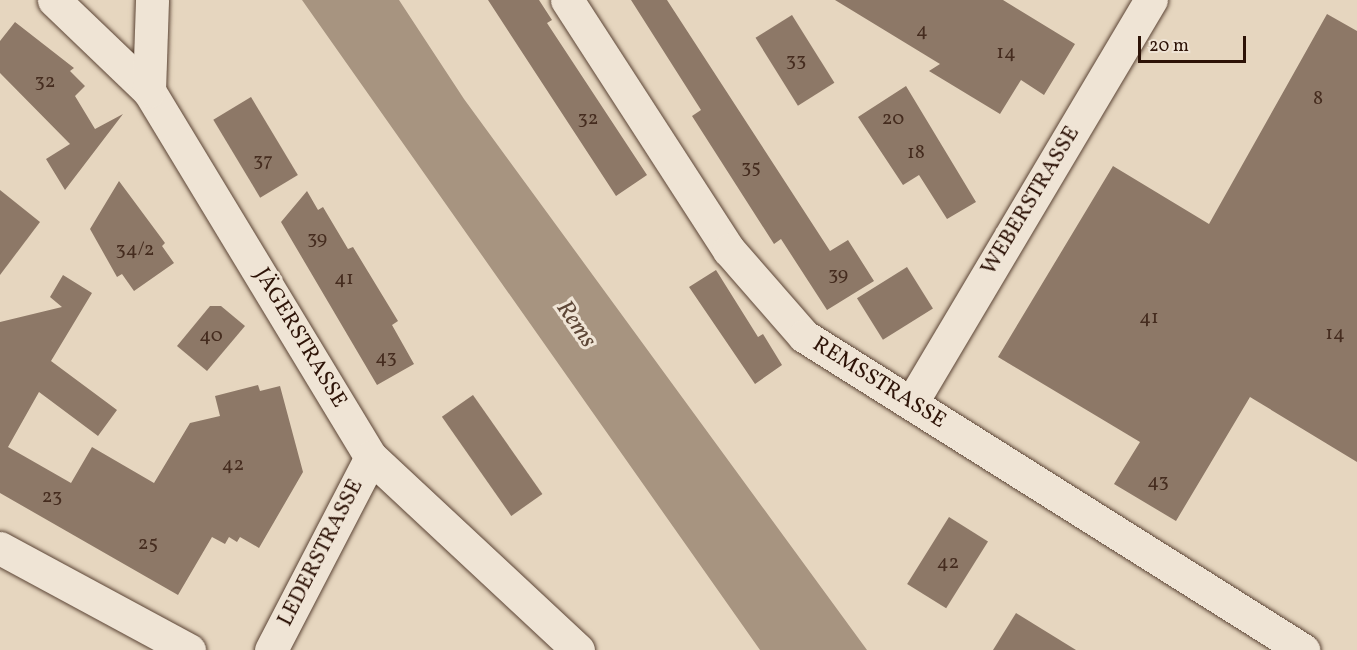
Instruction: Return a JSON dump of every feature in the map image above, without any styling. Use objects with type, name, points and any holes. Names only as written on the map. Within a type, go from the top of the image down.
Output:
[{"type":"street","name":"JÄGERSTRASSE","points":[[54,0],[149,91],[371,457],[578,650]]},
{"type":"street","points":[[149,91],[152,0]]},
{"type":"street","name":"REMSSTRASSE","points":[[567,0],[729,250],[804,336],[1303,650]]},
{"type":"street","name":"WEBERSTRASSE","points":[[912,402],[1151,0]]},
{"type":"street","name":"LEDERSTRASSE","points":[[271,650],[371,457]]},
{"type":"street","points":[[0,548],[189,650]]},
{"type":"water","name":"Rems","points":[[302,0],[399,0],[464,99],[867,650],[760,650]]},
{"type":"building","points":[[488,0],[539,0],[552,20],[547,23],[647,175],[616,196]]},
{"type":"building","points":[[631,0],[667,0],[830,251],[848,240],[874,281],[827,310],[781,239],[774,244],[692,116],[701,110]]},
{"type":"building","points":[[835,0],[1003,0],[1075,44],[1044,95],[1021,80],[1000,114],[929,71],[940,64]]},
{"type":"building","points":[[1327,14],[1357,31],[1357,462],[1250,397],[1176,521],[1114,484],[1140,442],[998,357],[1113,166],[1209,224]]},
{"type":"building","points":[[792,15],[834,83],[798,106],[756,38]]},
{"type":"building","points":[[15,22],[74,68],[70,71],[85,86],[75,96],[95,129],[123,114],[65,190],[46,159],[70,144],[0,73],[0,41]]},
{"type":"building","points":[[906,86],[976,202],[947,219],[919,175],[903,185],[858,117]]},
{"type":"building","points":[[251,97],[298,175],[260,198],[213,120]]},
{"type":"building","points":[[119,181],[165,243],[162,246],[174,263],[134,291],[122,274],[117,277],[90,229]]},
{"type":"building","points":[[0,190],[40,222],[0,275]]},
{"type":"building","points":[[307,191],[318,210],[323,207],[348,249],[353,247],[398,321],[392,325],[414,364],[377,385],[281,222]]},
{"type":"building","points":[[907,267],[933,309],[883,340],[857,298]]},
{"type":"building","points":[[716,270],[758,337],[763,334],[782,365],[755,384],[689,287]]},
{"type":"building","points":[[63,275],[92,293],[51,361],[117,410],[98,436],[39,392],[8,447],[71,483],[92,447],[154,483],[190,423],[220,416],[215,396],[258,385],[260,391],[280,386],[303,472],[259,548],[240,537],[237,542],[229,537],[225,544],[212,537],[178,595],[0,493],[0,322],[62,307],[50,297]]},
{"type":"building","points":[[210,306],[221,306],[245,326],[207,371],[177,346]]},
{"type":"building","points":[[473,395],[542,494],[511,516],[442,417]]},
{"type":"building","points":[[949,517],[988,541],[946,608],[907,584]]},
{"type":"building","points":[[1016,613],[1076,650],[993,650]]}]
